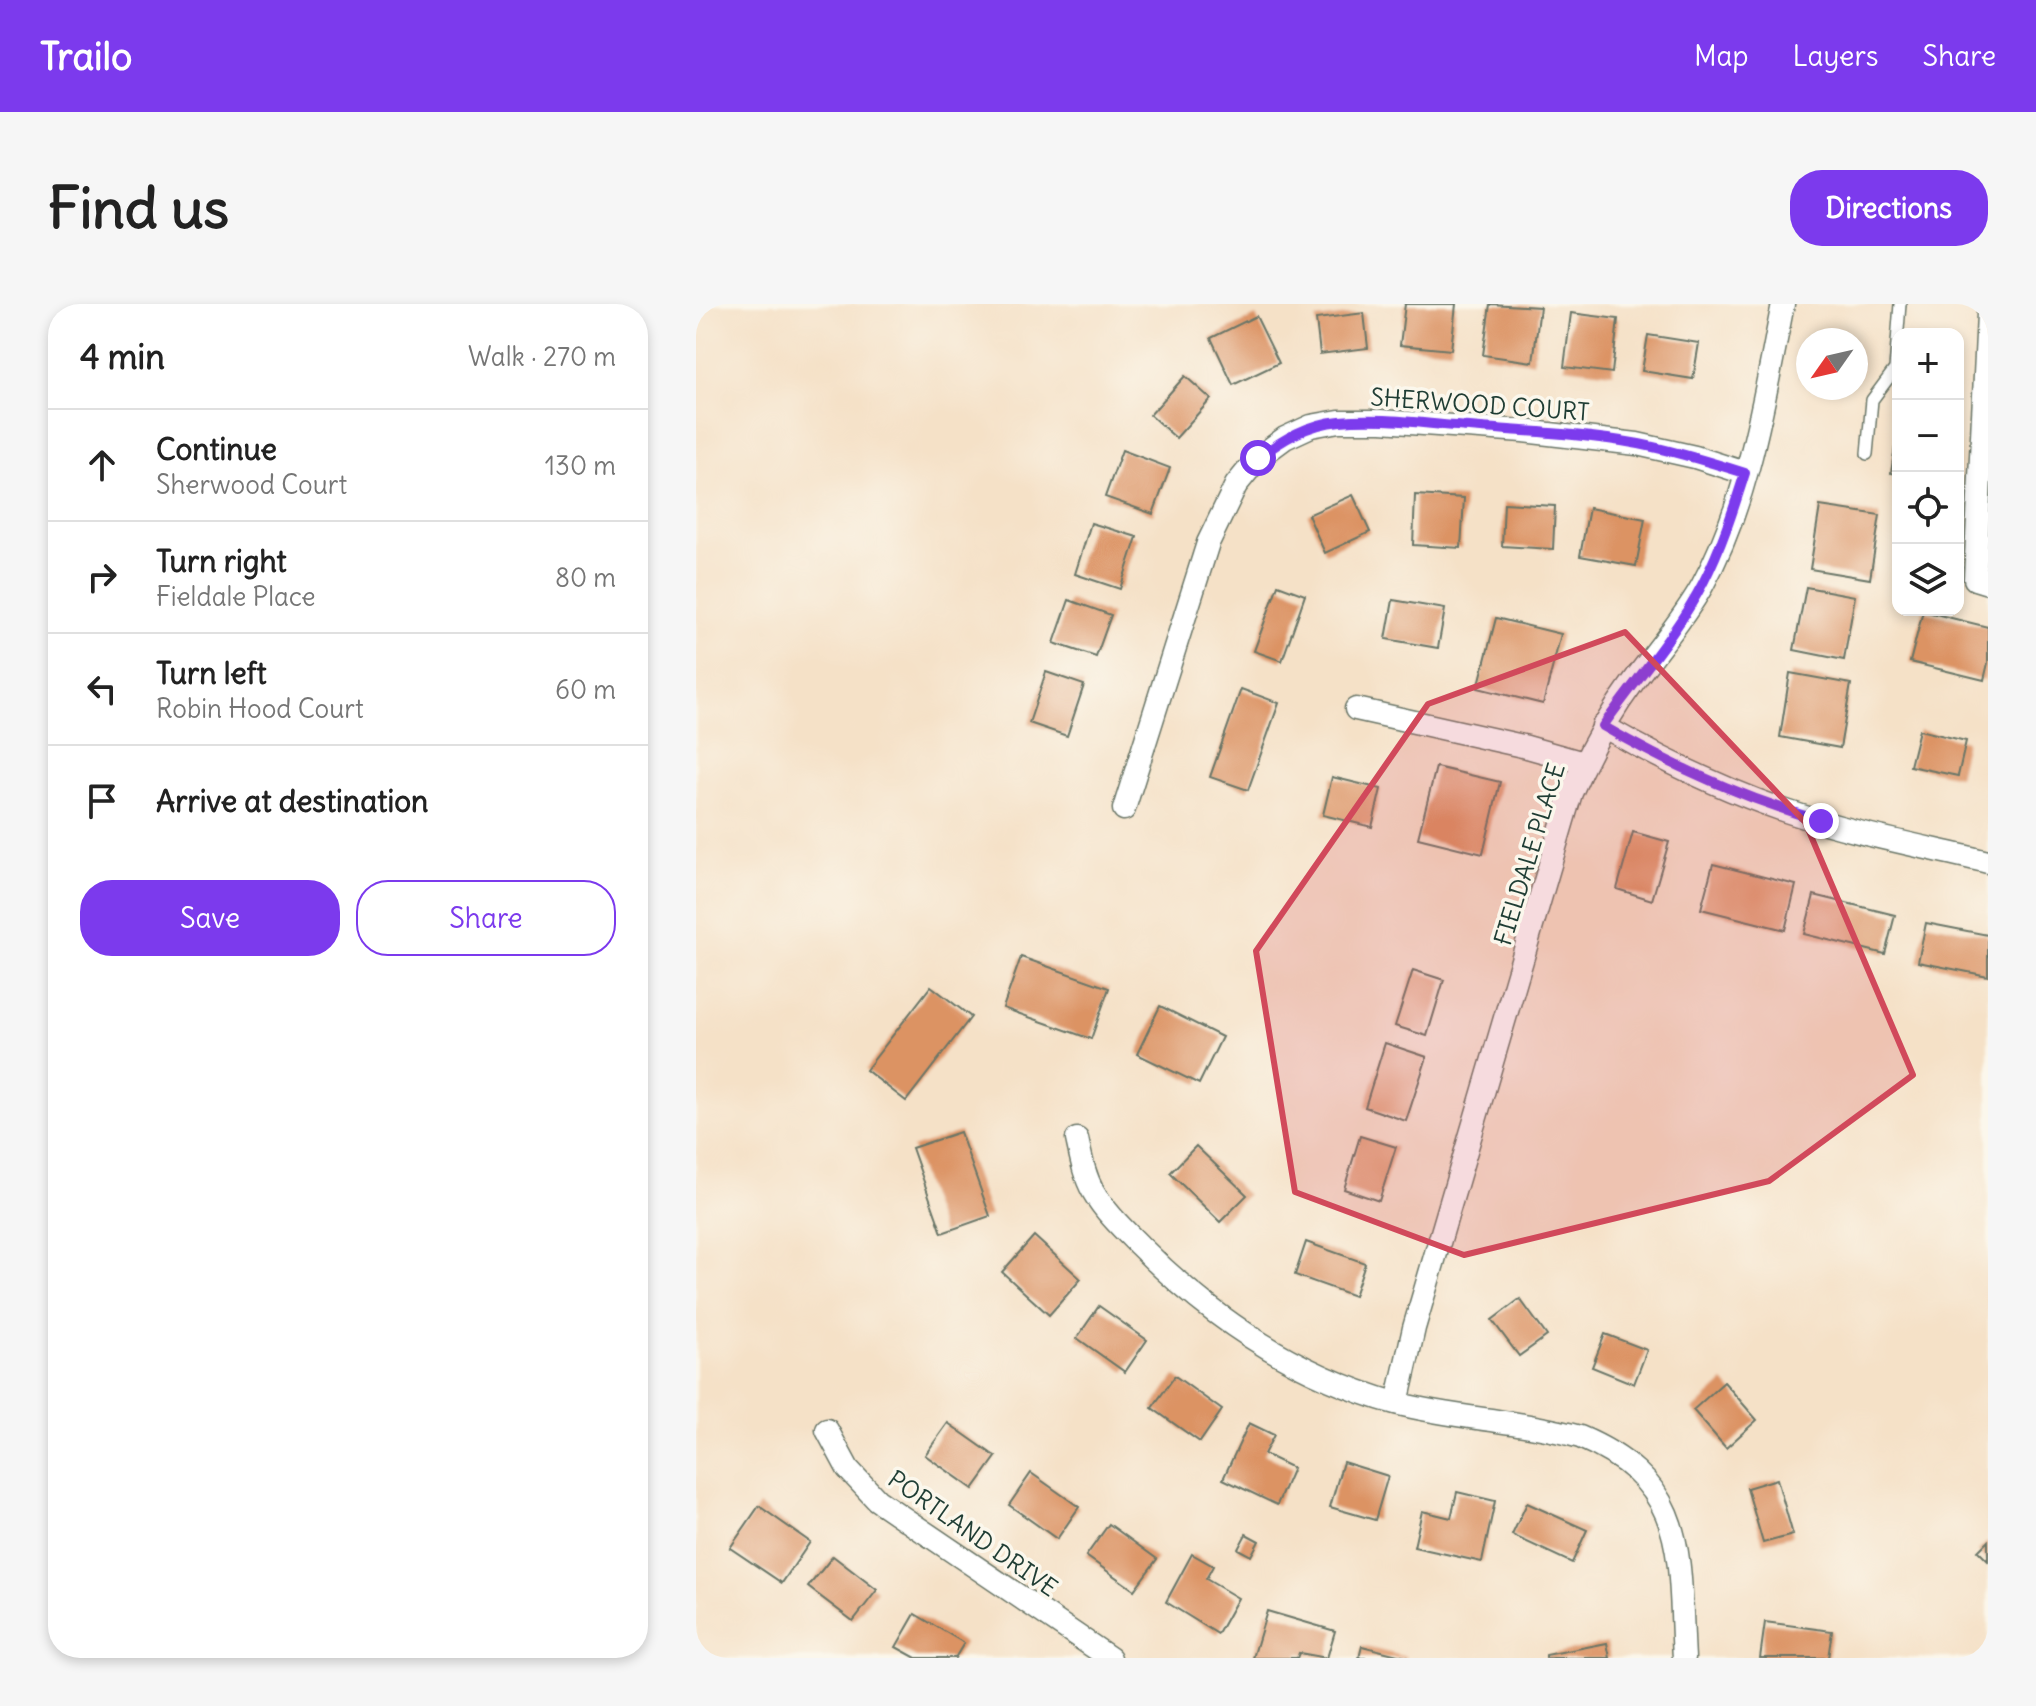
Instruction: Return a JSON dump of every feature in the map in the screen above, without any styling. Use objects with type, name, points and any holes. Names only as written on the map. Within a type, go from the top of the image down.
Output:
[{"type":"street","name":"FIELDALE PLACE","points":[[1397,1403],[1414,1328],[1571,793],[1603,726],[1673,631],[1702,586],[1725,537],[1763,403],[1783,304]]},
{"type":"street","points":[[1973,304],[1988,308]]},
{"type":"street","points":[[1988,314],[1975,579],[1988,583]]},
{"type":"street","name":"SHERWOOD COURT","points":[[1124,809],[1208,543],[1236,485],[1258,458],[1285,438],[1311,426],[1339,421],[1523,431],[1637,444],[1695,457],[1745,473]]},
{"type":"street","points":[[1356,709],[1527,747],[1584,763]]},
{"type":"street","points":[[1603,726],[1658,758],[1722,787],[1788,811],[1988,862]]},
{"type":"street","points":[[1077,1139],[1087,1179],[1100,1204],[1147,1254],[1198,1299],[1253,1340],[1287,1360],[1351,1389],[1397,1403],[1560,1432],[1599,1446],[1634,1468],[1657,1497],[1674,1535],[1684,1658]]},
{"type":"street","name":"PORTLAND DRIVE","points":[[827,1430],[848,1469],[877,1500],[1110,1658]]},
{"type":"lane","points":[[1867,454],[1872,400],[1895,369],[1900,304]]},
{"type":"highlighted area","points":[[1625,632],[1805,822],[1913,1075],[1769,1181],[1464,1255],[1295,1192],[1256,951],[1428,704]]},
{"type":"building","points":[[1405,304],[1456,304],[1451,350],[1400,345]]},
{"type":"building","points":[[1490,304],[1540,307],[1533,362],[1483,355]]},
{"type":"building","points":[[1364,313],[1368,348],[1320,354],[1316,319]]},
{"type":"building","points":[[1571,313],[1618,319],[1612,373],[1564,367]]},
{"type":"building","points":[[1256,316],[1279,363],[1233,385],[1211,338]]},
{"type":"building","points":[[1648,335],[1699,343],[1693,379],[1642,371]]},
{"type":"building","points":[[1185,376],[1211,399],[1176,438],[1150,415]]},
{"type":"building","points":[[1122,450],[1170,468],[1153,514],[1105,497]]},
{"type":"building","points":[[1353,495],[1370,532],[1325,553],[1308,515]]},
{"type":"building","points":[[1415,495],[1464,498],[1461,548],[1413,545]]},
{"type":"building","points":[[1504,503],[1555,506],[1553,549],[1502,546]]},
{"type":"building","points":[[1820,506],[1880,515],[1870,579],[1810,569]]},
{"type":"building","points":[[1589,508],[1645,519],[1636,566],[1580,556]]},
{"type":"building","points":[[1091,523],[1137,537],[1120,589],[1075,574]]},
{"type":"building","points":[[1278,585],[1305,595],[1282,661],[1254,651]]},
{"type":"building","points":[[1806,587],[1855,596],[1844,660],[1794,650]]},
{"type":"building","points":[[1069,600],[1111,615],[1096,657],[1054,643]]},
{"type":"building","points":[[1393,600],[1445,609],[1438,648],[1386,639]]},
{"type":"building","points":[[1922,616],[1943,616],[1988,627],[1988,663],[1984,680],[1910,662]]},
{"type":"building","points":[[1496,618],[1561,634],[1543,704],[1478,688]]},
{"type":"building","points":[[1046,672],[1084,685],[1067,736],[1029,723]]},
{"type":"building","points":[[1790,673],[1851,684],[1840,748],[1780,737]]},
{"type":"building","points":[[1241,689],[1279,703],[1248,790],[1210,777]]},
{"type":"building","points":[[1919,730],[1966,741],[1958,776],[1910,766]]},
{"type":"building","points":[[1436,767],[1500,782],[1483,854],[1418,838]]},
{"type":"building","points":[[1332,777],[1381,789],[1372,827],[1323,815]]},
{"type":"building","points":[[1633,832],[1669,842],[1652,900],[1617,889]]},
{"type":"building","points":[[1713,864],[1796,885],[1785,930],[1701,909]]},
{"type":"building","points":[[1814,895],[1895,915],[1885,954],[1804,934]]},
{"type":"building","points":[[1926,923],[1988,935],[1988,976],[1918,962]]},
{"type":"building","points":[[1021,957],[1109,988],[1091,1039],[1003,1008]]},
{"type":"building","points":[[1413,970],[1444,980],[1427,1036],[1395,1026]]},
{"type":"building","points":[[931,986],[971,1017],[906,1101],[866,1070]]},
{"type":"building","points":[[1160,1006],[1222,1037],[1199,1084],[1137,1054]]},
{"type":"building","points":[[1385,1043],[1427,1057],[1406,1121],[1365,1107]]},
{"type":"building","points":[[960,1132],[990,1216],[942,1233],[912,1148]]},
{"type":"building","points":[[1360,1136],[1396,1147],[1379,1201],[1344,1189]]},
{"type":"building","points":[[1196,1146],[1247,1195],[1220,1222],[1170,1173]]},
{"type":"building","points":[[1034,1236],[1081,1279],[1049,1315],[1002,1272]]},
{"type":"building","points":[[1306,1242],[1365,1263],[1354,1296],[1295,1275]]},
{"type":"building","points":[[1520,1299],[1547,1336],[1519,1356],[1492,1320]]},
{"type":"building","points":[[1099,1306],[1147,1340],[1125,1372],[1077,1338]]},
{"type":"building","points":[[1605,1334],[1647,1350],[1634,1384],[1592,1367]]},
{"type":"building","points":[[1175,1376],[1222,1410],[1200,1442],[1152,1408]]},
{"type":"building","points":[[1724,1382],[1757,1420],[1726,1448],[1693,1410]]},
{"type":"building","points":[[948,1423],[996,1457],[973,1489],[925,1455]]},
{"type":"building","points":[[1249,1423],[1274,1435],[1264,1454],[1293,1468],[1277,1505],[1223,1479]]},
{"type":"building","points":[[1343,1462],[1388,1476],[1375,1520],[1330,1507]]},
{"type":"building","points":[[1031,1473],[1079,1507],[1057,1539],[1009,1505]]},
{"type":"building","points":[[1777,1479],[1793,1535],[1763,1543],[1747,1488]]},
{"type":"building","points":[[1457,1492],[1495,1501],[1482,1562],[1414,1547],[1422,1511],[1451,1518]]},
{"type":"building","points":[[1527,1503],[1587,1530],[1572,1563],[1512,1535]]},
{"type":"building","points":[[759,1506],[810,1542],[782,1583],[730,1548]]},
{"type":"building","points":[[1109,1524],[1157,1559],[1134,1590],[1086,1556]]},
{"type":"building","points":[[1246,1534],[1259,1541],[1251,1556],[1238,1549]]},
{"type":"building","points":[[1988,1541],[1988,1561],[1978,1551]]},
{"type":"building","points":[[1192,1554],[1213,1566],[1206,1579],[1238,1598],[1218,1634],[1166,1602]]},
{"type":"building","points":[[833,1556],[877,1590],[853,1621],[808,1587]]},
{"type":"building","points":[[1267,1611],[1335,1631],[1327,1658],[1299,1653],[1297,1658],[1253,1658]]},
{"type":"building","points":[[915,1614],[964,1643],[955,1658],[916,1658],[896,1647]]},
{"type":"building","points":[[1765,1622],[1832,1631],[1828,1658],[1760,1658]]},
{"type":"building","points":[[1607,1643],[1610,1658],[1546,1658],[1546,1655]]},
{"type":"building","points":[[1362,1646],[1406,1657],[1406,1658],[1359,1658]]},
{"type":"route","points":[[1258,458],[1285,438],[1311,426],[1339,421],[1381,421],[1523,431],[1637,444],[1695,457],[1745,473],[1725,537],[1702,586],[1603,726],[1658,758],[1722,787],[1821,821]]}]
